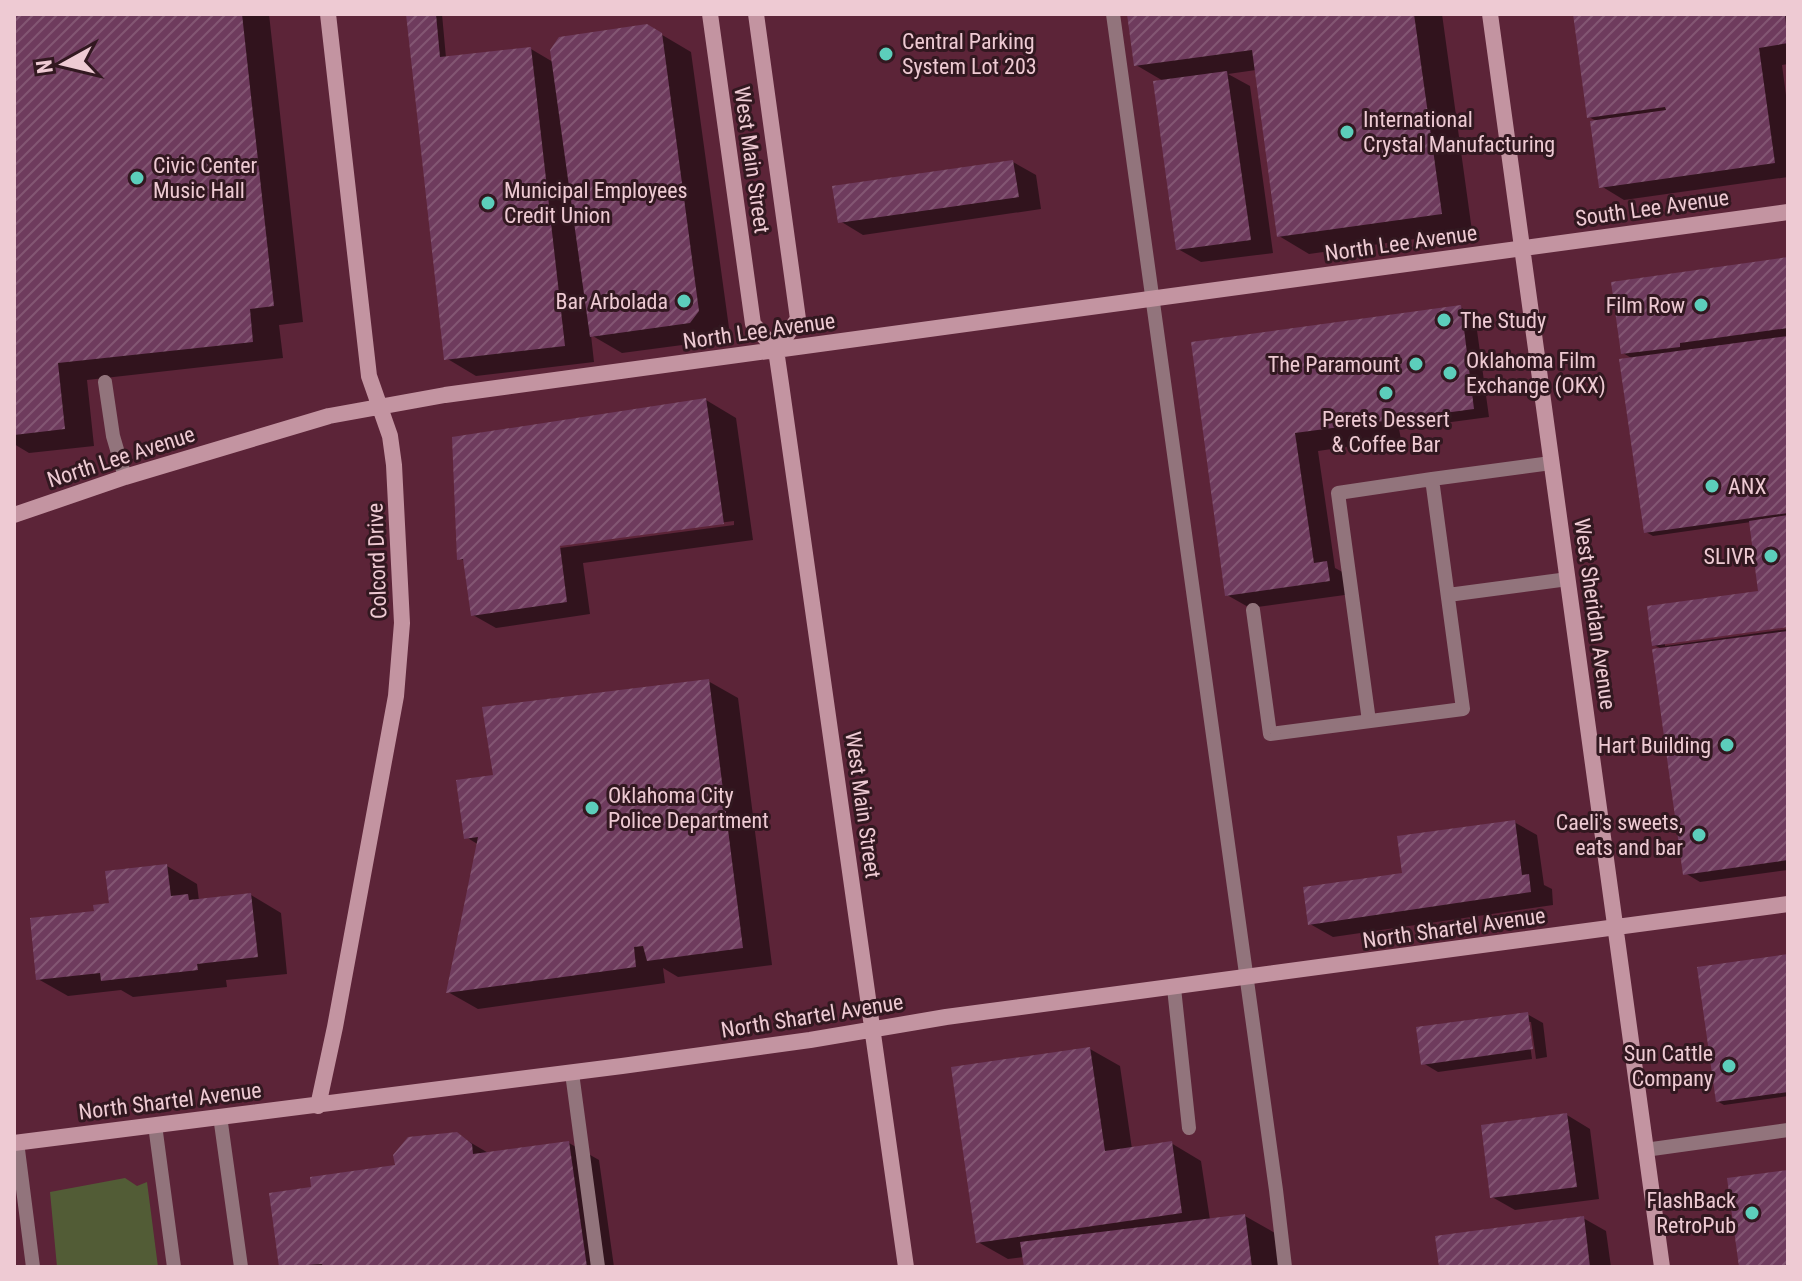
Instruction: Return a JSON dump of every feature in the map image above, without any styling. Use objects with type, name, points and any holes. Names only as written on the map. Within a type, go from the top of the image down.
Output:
[{"type":"street","name":"Colcord Drive","points":[[318,1106],[398,672],[402,623],[399,537],[390,436],[369,376],[328,14]]},
{"type":"street","name":"West Main Street","points":[[710,14],[753,324],[776,350],[906,1267]]},
{"type":"street","name":"West Main Street","points":[[756,14],[798,319],[776,350]]},
{"type":"street","name":"West Sheridan Avenue","points":[[1490,14],[1662,1267]]},
{"type":"street","name":"South Lee Avenue","points":[[1522,248],[1788,212]]},
{"type":"street","name":"North Lee Avenue","points":[[14,515],[125,477],[329,416],[445,395],[1522,248]]},
{"type":"street","name":"North Shartel Avenue","points":[[15,1143],[572,1073],[1788,904]]},
{"type":"lane","points":[[1113,14],[1285,1267]]},
{"type":"lane","points":[[105,382],[113,436],[125,477]]},
{"type":"lane","points":[[1369,721],[1338,493],[1551,463]]},
{"type":"lane","points":[[1253,610],[1270,734],[1463,709],[1432,479]]},
{"type":"lane","points":[[1448,595],[1568,579]]},
{"type":"lane","points":[[1174,988],[1189,1128]]},
{"type":"lane","points":[[572,1073],[598,1267]]},
{"type":"lane","points":[[220,1116],[241,1267]]},
{"type":"lane","points":[[155,1125],[174,1267]]},
{"type":"lane","points":[[1645,1150],[1788,1130]]},
{"type":"lane","points":[[15,1143],[33,1267]]},
{"type":"green space","points":[[125,1178],[137,1186],[147,1182],[158,1267],[57,1267],[50,1192]]},
{"type":"building","name":"Civic Center Music Hall","points":[[14,14],[242,14],[274,306],[250,309],[253,342],[58,363],[65,429],[14,435]]},
{"type":"building","name":"Municipal Employees Credit Union","points":[[406,14],[436,14],[440,57],[531,47],[565,346],[444,360]]},
{"type":"building","name":"International Crystal Manufacturing","points":[[1127,14],[1414,14],[1442,214],[1277,237],[1252,50],[1134,66]]},
{"type":"building","points":[[1573,14],[1785,14],[1788,43],[1759,48],[1775,163],[1599,188],[1590,121],[1666,110],[1665,107],[1587,118]]},
{"type":"building","points":[[647,24],[662,33],[699,311],[690,323],[590,337],[550,50],[559,37]]},
{"type":"building","points":[[1227,71],[1251,240],[1176,250],[1153,81]]},
{"type":"building","points":[[1013,160],[1019,197],[838,223],[832,186]]},
{"type":"building","name":"Film Row","points":[[1788,257],[1788,328],[1621,354],[1611,282]]},
{"type":"building","points":[[1461,305],[1474,409],[1295,433],[1314,563],[1327,561],[1330,581],[1225,596],[1191,342]]},
{"type":"building","points":[[1788,336],[1788,513],[1644,533],[1619,359]]},
{"type":"building","points":[[706,398],[724,524],[560,546],[567,602],[471,616],[463,559],[457,560],[452,437]]},
{"type":"building","name":"SLIVR","points":[[1788,515],[1788,627],[1652,646],[1647,606],[1758,591],[1749,521]]},
{"type":"building","name":"Hart Building","points":[[1788,631],[1788,860],[1683,875],[1652,649]]},
{"type":"building","name":"Oklahoma City Police Department","points":[[709,679],[743,948],[647,961],[643,946],[634,947],[636,967],[446,993],[478,837],[464,839],[456,780],[493,775],[482,707]]},
{"type":"building","points":[[1515,820],[1522,875],[1529,874],[1531,892],[1308,925],[1303,887],[1402,873],[1397,836]]},
{"type":"building","points":[[167,864],[171,896],[188,894],[189,900],[251,893],[258,957],[197,964],[198,970],[101,981],[100,973],[36,980],[30,918],[94,911],[93,905],[109,903],[105,871]]},
{"type":"building","points":[[1788,954],[1788,1092],[1716,1102],[1697,967]]},
{"type":"building","points":[[1528,1012],[1533,1049],[1421,1065],[1416,1027]]},
{"type":"building","points":[[1090,1047],[1105,1151],[1172,1141],[1182,1213],[976,1243],[951,1067]]},
{"type":"building","points":[[1567,1113],[1577,1187],[1490,1198],[1481,1125]]},
{"type":"building","points":[[457,1132],[472,1144],[473,1154],[569,1141],[587,1267],[323,1267],[322,1264],[279,1267],[269,1193],[311,1187],[310,1177],[395,1165],[393,1155],[408,1137]]},
{"type":"building","points":[[1788,1170],[1788,1267],[1739,1267],[1727,1178]]},
{"type":"building","points":[[1245,1214],[1252,1267],[1024,1267],[1020,1242]]},
{"type":"building","points":[[1584,1216],[1590,1267],[1439,1267],[1435,1236]]},
{"type":"place","name":"Central Parking System Lot 203","points":[[886,54]]},
{"type":"place","name":"International Crystal Manufacturing","points":[[1347,132]]},
{"type":"place","name":"Civic Center Music Hall","points":[[137,178]]},
{"type":"place","name":"Municipal Employees Credit Union","points":[[488,203]]},
{"type":"place","name":"Bar Arbolada","points":[[684,301]]},
{"type":"place","name":"Film Row","points":[[1701,305]]},
{"type":"place","name":"The Study","points":[[1444,320]]},
{"type":"place","name":"The Paramount","points":[[1416,364]]},
{"type":"place","name":"Oklahoma Film Exchange (OKX)","points":[[1450,373]]},
{"type":"place","name":"Perets Dessert & Coffee Bar","points":[[1386,393]]},
{"type":"place","name":"ANX","points":[[1712,486]]},
{"type":"place","name":"SLIVR","points":[[1771,556]]},
{"type":"place","name":"Hart Building","points":[[1727,745]]},
{"type":"place","name":"Oklahoma City Police Department","points":[[592,808]]},
{"type":"place","name":"Caeli's sweets, eats and bar","points":[[1699,835]]},
{"type":"place","name":"Sun Cattle Company","points":[[1729,1066]]},
{"type":"place","name":"FlashBack RetroPub","points":[[1752,1213]]}]
